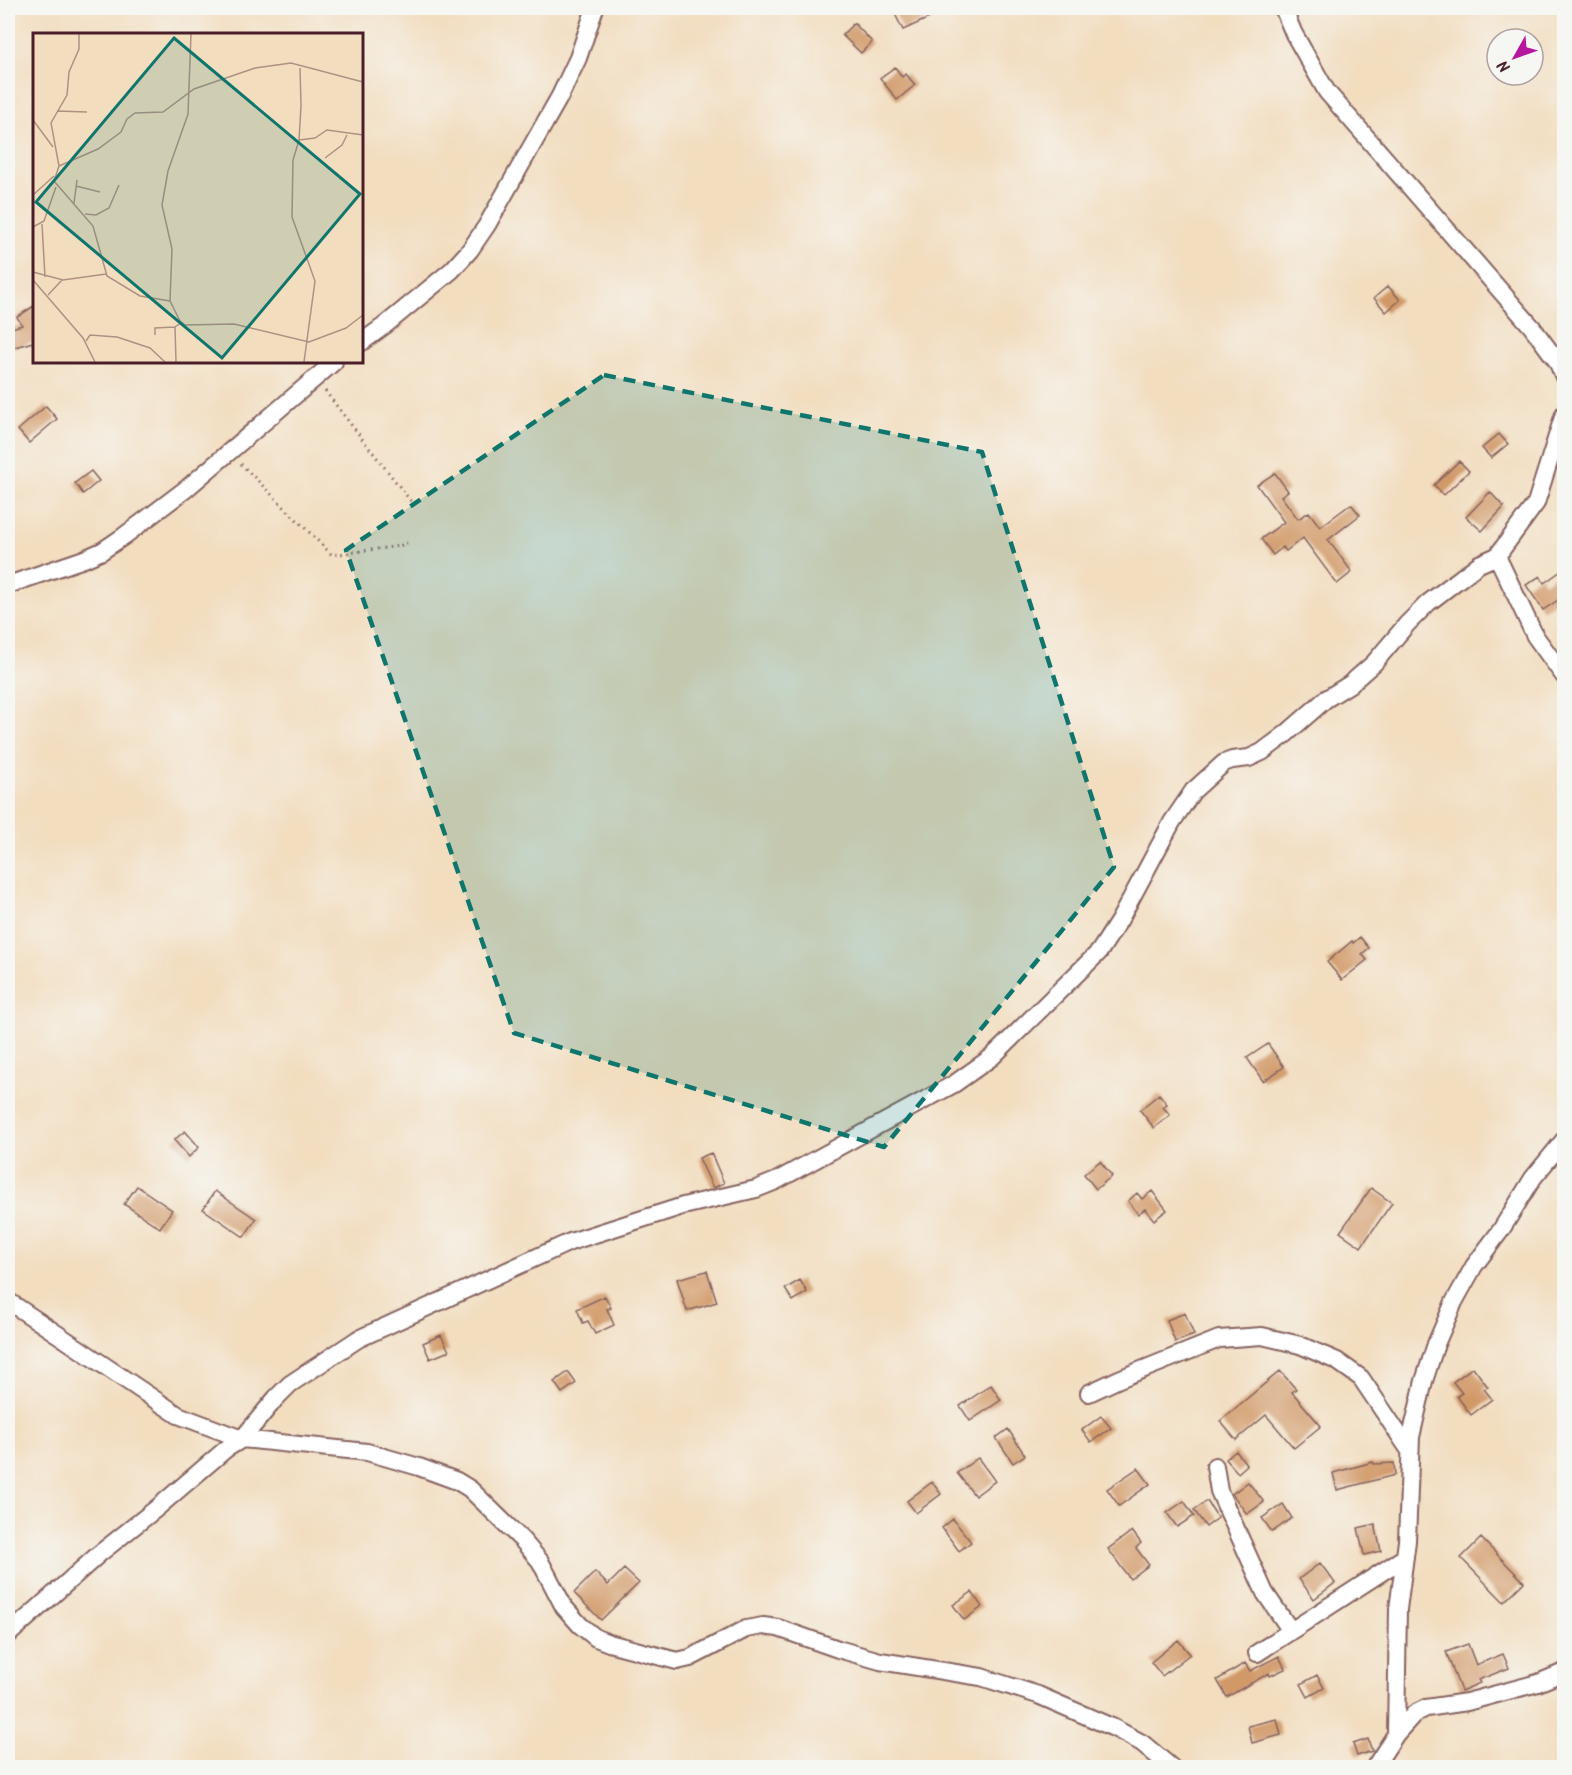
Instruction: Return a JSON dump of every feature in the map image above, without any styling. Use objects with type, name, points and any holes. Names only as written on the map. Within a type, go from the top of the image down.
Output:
[{"type":"street","points":[[363,341],[443,278],[470,250],[487,225],[560,96],[578,58],[595,8]]},
{"type":"street","points":[[1283,8],[1294,34],[1327,92],[1532,327],[1557,361],[1564,377]]},
{"type":"street","points":[[8,585],[102,551],[186,489],[333,363]]},
{"type":"street","points":[[8,1635],[99,1554],[226,1449],[242,1440],[290,1383],[358,1339],[570,1242],[682,1206],[756,1189],[776,1181],[954,1084],[992,1057],[1099,952],[1119,921],[1172,822],[1193,791],[1224,763],[1249,758],[1262,752],[1286,734],[1326,699],[1350,684],[1374,663],[1428,603],[1479,564],[1497,556],[1536,503],[1564,414]]},
{"type":"street","points":[[1497,556],[1535,636],[1564,676]]},
{"type":"street","points":[[1396,1734],[1398,1609],[1405,1557],[1411,1437],[1424,1381],[1436,1344],[1454,1302],[1474,1266],[1501,1230],[1533,1178],[1564,1140]]},
{"type":"street","points":[[8,1301],[178,1415],[242,1440],[367,1452],[419,1467],[470,1488],[522,1540],[540,1562],[569,1613],[596,1638],[609,1644],[676,1661],[690,1658],[746,1629],[763,1626],[778,1628],[880,1661],[981,1677],[1038,1695],[1123,1733],[1160,1756],[1172,1767]]},
{"type":"street","points":[[1089,1393],[1219,1340],[1262,1336],[1300,1345],[1337,1361],[1361,1378],[1410,1451]]},
{"type":"street","points":[[1215,1466],[1219,1491],[1265,1593],[1291,1631]]},
{"type":"street","points":[[1257,1653],[1405,1557]]},
{"type":"street","points":[[1374,1767],[1396,1734],[1414,1714],[1426,1708],[1467,1702],[1539,1683],[1564,1672]]},
{"type":"path","points":[[315,378],[412,504]]},
{"type":"path","points":[[229,452],[332,555],[399,546],[406,543]]},
{"type":"highlighted area","points":[[604,375],[982,452],[1114,867],[884,1147],[514,1033],[346,550]]},
{"type":"building","points":[[892,8],[951,8],[903,30]]},
{"type":"building","points":[[854,23],[872,42],[861,53],[842,35]]},
{"type":"building","points":[[895,67],[902,77],[906,74],[915,85],[897,100],[880,78]]},
{"type":"building","points":[[1388,286],[1400,300],[1386,312],[1374,298]]},
{"type":"building","points":[[33,307],[33,342],[8,349],[8,329],[22,325],[17,317]]},
{"type":"building","points":[[46,406],[57,419],[29,443],[18,430]]},
{"type":"building","points":[[1499,434],[1508,444],[1491,458],[1482,448]]},
{"type":"building","points":[[1459,461],[1469,471],[1444,495],[1434,485]]},
{"type":"building","points":[[91,471],[99,481],[83,494],[75,483]]},
{"type":"building","points":[[1275,473],[1288,491],[1281,496],[1298,519],[1309,512],[1320,527],[1351,504],[1360,515],[1328,540],[1352,572],[1337,584],[1303,538],[1286,551],[1283,547],[1273,555],[1261,539],[1284,522],[1257,485]]},
{"type":"building","points":[[1490,492],[1504,507],[1482,531],[1466,517]]},
{"type":"building","points":[[1564,569],[1564,596],[1543,610],[1526,585],[1540,576],[1544,583]]},
{"type":"building","points":[[1360,937],[1369,948],[1362,954],[1367,960],[1342,980],[1327,962]]},
{"type":"building","points":[[1268,1044],[1284,1067],[1263,1081],[1247,1058]]},
{"type":"building","points":[[1159,1094],[1167,1104],[1163,1107],[1170,1115],[1154,1128],[1140,1110]]},
{"type":"building","points":[[185,1131],[199,1147],[189,1157],[174,1140]]},
{"type":"building","points":[[711,1153],[724,1183],[713,1188],[699,1158]]},
{"type":"building","points":[[1100,1161],[1112,1176],[1096,1189],[1084,1174]]},
{"type":"building","points":[[137,1186],[172,1210],[160,1228],[124,1204]]},
{"type":"building","points":[[1371,1188],[1392,1203],[1361,1247],[1340,1232]]},
{"type":"building","points":[[215,1191],[256,1219],[244,1237],[203,1209]]},
{"type":"building","points":[[1152,1191],[1167,1210],[1154,1220],[1145,1209],[1138,1214],[1128,1201],[1137,1193],[1142,1199]]},
{"type":"building","points":[[707,1271],[717,1302],[687,1311],[677,1279]]},
{"type":"building","points":[[800,1280],[807,1292],[793,1301],[785,1289]]},
{"type":"building","points":[[605,1296],[611,1308],[607,1309],[614,1325],[595,1334],[588,1321],[583,1323],[577,1309]]},
{"type":"building","points":[[1185,1313],[1194,1335],[1175,1342],[1167,1320]]},
{"type":"building","points":[[441,1335],[449,1351],[430,1359],[423,1343]]},
{"type":"building","points":[[1473,1367],[1488,1387],[1484,1389],[1492,1399],[1471,1415],[1457,1396],[1462,1393],[1453,1382]]},
{"type":"building","points":[[1280,1371],[1296,1389],[1292,1392],[1321,1426],[1294,1448],[1266,1415],[1236,1440],[1220,1421]]},
{"type":"building","points":[[568,1372],[576,1383],[562,1393],[554,1382]]},
{"type":"building","points":[[991,1385],[1001,1400],[970,1421],[960,1406]]},
{"type":"building","points":[[1101,1416],[1111,1428],[1091,1442],[1082,1430]]},
{"type":"building","points":[[1008,1429],[1025,1455],[1013,1463],[996,1438]]},
{"type":"building","points":[[1236,1451],[1247,1465],[1238,1473],[1226,1459]]},
{"type":"building","points":[[978,1458],[995,1481],[975,1496],[957,1473]]},
{"type":"building","points":[[1373,1462],[1374,1464],[1394,1463],[1395,1475],[1337,1490],[1333,1473]]},
{"type":"building","points":[[1138,1468],[1150,1484],[1119,1506],[1107,1489]]},
{"type":"building","points":[[932,1482],[941,1494],[916,1513],[907,1501]]},
{"type":"building","points":[[1248,1482],[1264,1502],[1247,1514],[1232,1494]]},
{"type":"building","points":[[1184,1501],[1194,1516],[1177,1527],[1167,1513]]},
{"type":"building","points":[[1207,1501],[1218,1518],[1206,1527],[1194,1510]]},
{"type":"building","points":[[1283,1504],[1292,1518],[1272,1532],[1262,1518]]},
{"type":"building","points":[[953,1519],[971,1542],[959,1551],[942,1528]]},
{"type":"building","points":[[1375,1524],[1381,1551],[1364,1555],[1358,1528]]},
{"type":"building","points":[[1132,1531],[1141,1543],[1136,1548],[1149,1565],[1130,1579],[1108,1549]]},
{"type":"building","points":[[1481,1538],[1524,1582],[1504,1602],[1461,1558]]},
{"type":"building","points":[[1320,1563],[1335,1583],[1314,1599],[1299,1579]]},
{"type":"building","points":[[624,1569],[639,1583],[601,1620],[574,1593],[595,1572],[608,1585]]},
{"type":"building","points":[[972,1592],[982,1607],[964,1620],[953,1605]]},
{"type":"building","points":[[1178,1640],[1190,1654],[1162,1676],[1151,1662]]},
{"type":"building","points":[[1468,1644],[1476,1665],[1503,1654],[1509,1668],[1478,1680],[1480,1683],[1461,1691],[1446,1652]]},
{"type":"building","points":[[1279,1656],[1285,1669],[1270,1676],[1269,1673],[1227,1697],[1217,1680],[1245,1663],[1250,1671]]},
{"type":"building","points":[[1317,1675],[1324,1688],[1308,1697],[1301,1684]]},
{"type":"building","points":[[1277,1719],[1281,1735],[1252,1743],[1248,1726]]},
{"type":"building","points":[[1368,1739],[1372,1751],[1357,1756],[1353,1744]]}]
